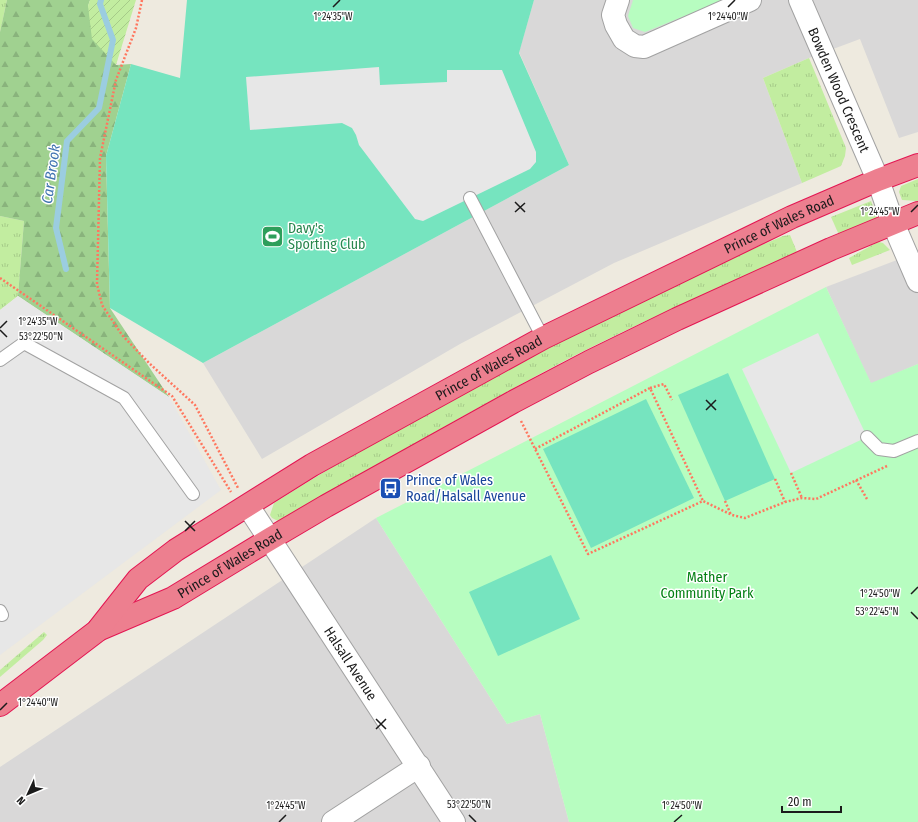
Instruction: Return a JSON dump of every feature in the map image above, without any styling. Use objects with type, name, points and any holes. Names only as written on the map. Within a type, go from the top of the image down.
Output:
[{"type":"highway","name":"Prince of Wales Road","points":[[97,631],[138,579],[176,550],[312,465],[543,338],[780,223],[878,180],[918,165]]},
{"type":"highway","name":"Prince of Wales Road","points":[[0,705],[97,631],[173,598],[270,538],[513,402],[589,362],[677,319],[831,249],[918,213]]},
{"type":"street","points":[[618,0],[613,15],[616,25],[624,39],[635,46],[644,47],[750,0]]},
{"type":"street","name":"Bowden Wood Crescent","points":[[800,0],[878,180],[918,281]]},
{"type":"street","name":"Halsall Avenue","points":[[245,507],[270,538],[454,822]]},
{"type":"street","points":[[333,822],[418,766]]},
{"type":"lane","points":[[470,198],[543,338]]},
{"type":"lane","points":[[0,360],[24,343],[124,398],[193,494]]},
{"type":"lane","points":[[868,437],[879,449],[894,451],[918,440]]},
{"type":"path","points":[[142,0],[136,28],[116,80],[100,158],[97,284],[102,305],[122,335],[195,405],[245,507]]},
{"type":"path","points":[[0,278],[172,396],[245,507]]},
{"type":"path","points":[[535,449],[650,388],[664,384],[672,400]]},
{"type":"path","points":[[650,388],[703,501],[732,516],[745,518],[785,502],[802,498],[816,499],[891,465]]},
{"type":"path","points":[[513,402],[588,554],[703,501]]},
{"type":"path","points":[[791,473],[802,498]]},
{"type":"path","points":[[775,478],[785,502]]},
{"type":"path","points":[[856,480],[867,499]]},
{"type":"path","points":[[725,501],[732,516]]},
{"type":"shaded area","points":[[534,0],[918,0],[918,132],[899,138],[860,39],[809,58],[763,78],[802,183],[614,263],[460,344],[262,459],[203,363],[569,165],[519,52]]},
{"type":"shaded area","points":[[379,67],[380,85],[447,82],[447,70],[502,70],[536,152],[536,162],[530,169],[423,221],[415,219],[359,145],[352,128],[342,123],[250,130],[246,77]]},
{"type":"shaded area","points":[[918,252],[918,364],[871,384],[826,287]]},
{"type":"shaded area","points":[[18,296],[169,397],[221,490],[0,655],[0,310]]},
{"type":"shaded area","points":[[818,333],[867,437],[791,473],[742,369]]},
{"type":"shaded area","points":[[376,518],[507,724],[540,714],[569,822],[0,822],[0,767]]},
{"type":"green space","points":[[0,0],[7,0],[0,32]]},
{"type":"green space","points":[[7,0],[90,0],[88,6],[116,65],[131,64],[106,156],[110,308],[169,397],[18,296],[24,221],[0,216],[0,32]]},
{"type":"green space","points":[[90,0],[136,0],[116,65],[92,39],[88,6]]},
{"type":"green space","name":"Davy's Sporting Club","points":[[187,0],[534,0],[519,53],[569,165],[203,363],[110,308],[106,156],[131,64],[180,78]]},
{"type":"green space","points":[[633,0],[724,0],[645,32],[633,28],[628,16]]},
{"type":"green space","points":[[809,58],[846,148],[841,166],[802,183],[763,78]]},
{"type":"green space","points":[[918,179],[918,201],[902,200],[899,192],[901,186]]},
{"type":"green space","points":[[871,201],[878,219],[839,235],[831,217]]},
{"type":"green space","points":[[0,216],[24,221],[18,296],[0,310]]},
{"type":"green space","points":[[790,235],[797,252],[570,358],[460,418],[280,522],[272,518],[270,515],[274,503],[335,465],[460,393],[523,359],[652,295],[783,236]]},
{"type":"green space","points":[[879,242],[883,243],[890,250],[852,265],[849,258]]},
{"type":"green space","name":"Mather Community Park","points":[[826,287],[871,383],[918,364],[918,822],[569,822],[540,714],[507,724],[376,518]]},
{"type":"green space","points":[[728,373],[775,479],[725,501],[678,395]]},
{"type":"green space","points":[[646,399],[694,498],[591,548],[543,449]]},
{"type":"green space","points":[[551,555],[580,619],[498,656],[469,592]]},
{"type":"green space","points":[[44,632],[47,635],[43,640],[0,677],[0,670]]},
{"type":"waterway","name":"Car Brook","points":[[66,269],[56,228],[67,141],[99,108],[113,40],[100,4],[101,0]]},
{"type":"place","name":"Davy's Sporting Club","points":[[272,236]]},
{"type":"place","name":"Prince of Wales Road/Halsall Avenue","points":[[390,488]]}]
